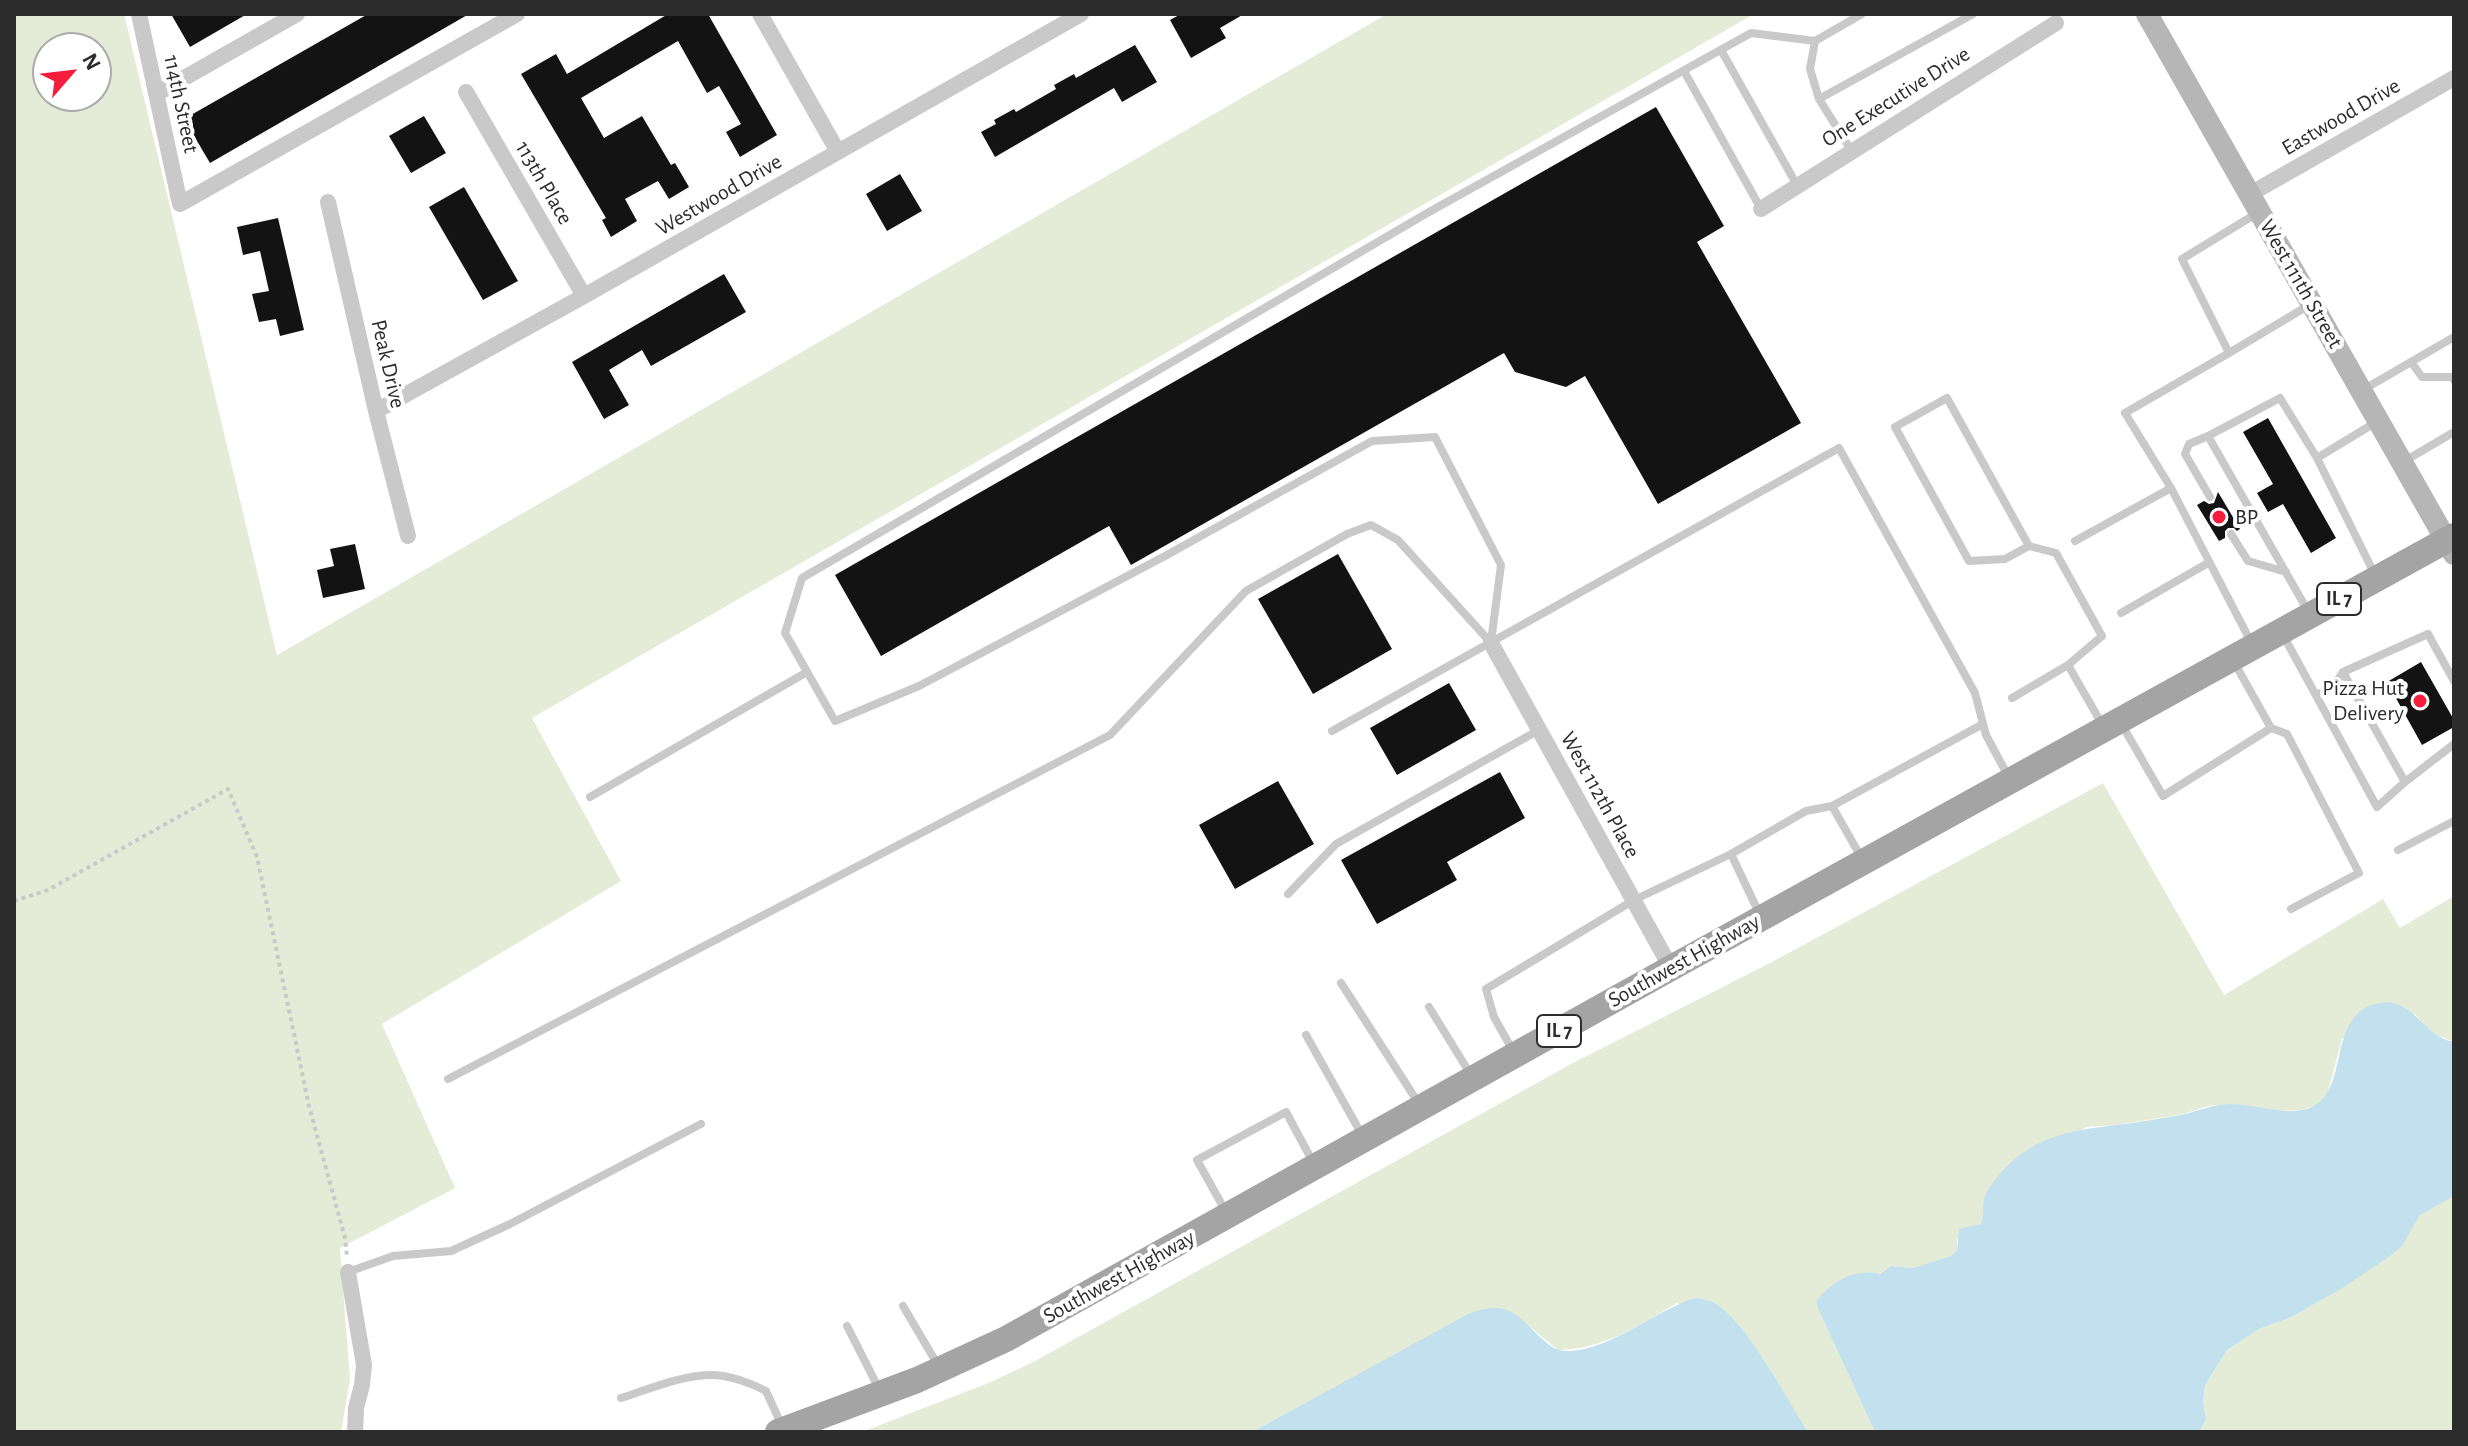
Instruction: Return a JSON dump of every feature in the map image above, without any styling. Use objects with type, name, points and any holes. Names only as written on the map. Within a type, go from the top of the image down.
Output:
[{"type":"main road","name":"West 111th Street","points":[[2147,14],[2402,463],[2451,543]]},
{"type":"main road","name":"Southwest Highway","points":[[781,1431],[940,1369],[1006,1339],[2377,578],[2451,543]]},
{"type":"street","name":"114th Street","points":[[139,14],[180,204],[517,14]]},
{"type":"street","points":[[156,94],[297,14]]},
{"type":"street","points":[[760,14],[838,152]]},
{"type":"street","name":"Westwood Drive","points":[[376,411],[1081,14]]},
{"type":"street","name":"One Executive Drive","points":[[1761,209],[2054,18]]},
{"type":"street","name":"Eastwood Drive","points":[[2255,202],[2454,78]]},
{"type":"street","name":"113th Place","points":[[466,92],[584,296]]},
{"type":"street","name":"Peak Drive","points":[[328,202],[408,536]]},
{"type":"street","name":"West 112th Place","points":[[1491,643],[1671,968]]},
{"type":"street","points":[[348,1272],[364,1365],[355,1432]]},
{"type":"lane","points":[[1491,643],[1501,565],[1435,437],[1372,441],[919,686],[835,721],[785,633],[802,578],[1429,212],[1751,33],[1815,41],[1862,14]]},
{"type":"lane","points":[[1819,99],[1973,14]]},
{"type":"lane","points":[[1815,41],[1810,69],[1819,99],[1851,150]]},
{"type":"lane","points":[[1721,50],[1798,187]]},
{"type":"lane","points":[[1684,71],[1761,209]]},
{"type":"lane","points":[[2229,353],[2182,259],[2255,202]]},
{"type":"lane","points":[[2291,909],[2359,873],[2287,734],[2271,728],[2208,563],[2171,488],[2125,413],[2312,303]]},
{"type":"lane","points":[[2361,391],[2454,337]]},
{"type":"lane","points":[[2411,362],[2422,377],[2452,377],[2454,380]]},
{"type":"lane","points":[[2012,698],[2068,665],[2102,636],[2056,553],[2029,546],[2005,559],[1969,561],[1895,427],[1947,398],[2029,546]]},
{"type":"lane","points":[[2210,497],[2185,454],[2189,444],[2280,398],[2317,458],[2377,578]]},
{"type":"lane","points":[[2317,458],[2378,420]]},
{"type":"lane","points":[[2402,463],[2454,432]]},
{"type":"lane","points":[[2208,436],[2310,615]]},
{"type":"lane","points":[[1332,731],[1839,448],[1975,693],[1986,735],[2011,780]]},
{"type":"lane","points":[[2075,541],[2171,488]]},
{"type":"lane","points":[[448,1079],[1110,735],[1246,591],[1347,534],[1371,525],[1398,540],[1491,643]]},
{"type":"lane","points":[[2231,534],[2248,561],[2286,572]]},
{"type":"lane","points":[[2121,613],[2208,563]]},
{"type":"lane","points":[[2281,631],[2377,807],[2454,744]]},
{"type":"lane","points":[[2316,695],[2333,687],[2343,672],[2428,634],[2454,681]]},
{"type":"lane","points":[[2068,665],[2163,796],[2271,728]]},
{"type":"lane","points":[[590,797],[807,672]]},
{"type":"lane","points":[[2343,672],[2405,782]]},
{"type":"lane","points":[[1516,1055],[1494,1017],[1486,989],[1634,900],[1731,854],[1806,811],[1832,806],[1983,724]]},
{"type":"lane","points":[[1288,894],[1336,844],[1539,730]]},
{"type":"lane","points":[[1832,806],[1864,862]]},
{"type":"lane","points":[[2398,850],[2454,821]]},
{"type":"lane","points":[[1731,854],[1761,918]]},
{"type":"lane","points":[[1341,983],[1421,1108]]},
{"type":"lane","points":[[1429,1007],[1473,1079]]},
{"type":"lane","points":[[1306,1035],[1365,1140]]},
{"type":"lane","points":[[1228,1216],[1197,1160],[1286,1112],[1316,1167]]},
{"type":"lane","points":[[348,1272],[393,1256],[451,1251],[510,1224],[701,1124]]},
{"type":"lane","points":[[903,1306],[940,1369]]},
{"type":"lane","points":[[847,1326],[881,1393]]},
{"type":"lane","points":[[621,1398],[673,1381],[714,1375],[755,1385],[766,1391],[781,1431]]},
{"type":"path","points":[[14,901],[48,890],[228,789],[257,857],[309,1106],[345,1238],[348,1272]]},
{"type":"green space","points":[[14,14],[124,14],[277,655],[1387,14],[1754,14],[532,718],[621,881],[382,1024],[455,1188],[340,1248],[350,1379],[341,1432],[14,1432]]},
{"type":"green space","points":[[2103,783],[2224,995],[2383,899],[2400,928],[2454,896],[2454,1042],[2432,1033],[2415,1014],[2342,1039],[2327,1096],[2315,1106],[2276,1111],[2232,1104],[2208,1106],[2184,1114],[2087,1127],[1992,1183],[1984,1200],[1985,1213],[1981,1224],[1957,1239],[1957,1250],[1951,1256],[1912,1268],[1891,1266],[1820,1313],[1875,1432],[1808,1432],[1757,1353],[1677,1303],[1606,1341],[1558,1350],[1526,1324],[1470,1314],[1252,1432],[862,1432],[991,1382],[1035,1361],[1571,1064],[1770,963]]},
{"type":"green space","points":[[2454,1196],[2454,1432],[2199,1432],[2206,1419],[2203,1403],[2205,1385],[2227,1350],[2259,1329],[2289,1318],[2419,1216]]},
{"type":"water","points":[[2390,1002],[2409,1011],[2444,1039],[2454,1042],[2454,1196],[2419,1216],[2402,1246],[2390,1256],[2344,1287],[2289,1318],[2259,1329],[2227,1350],[2205,1385],[2203,1403],[2206,1419],[2199,1432],[1875,1432],[1816,1301],[1830,1288],[1853,1275],[1880,1274],[1891,1266],[1912,1268],[1951,1256],[1957,1250],[1959,1229],[1981,1224],[1983,1203],[1995,1180],[2015,1159],[2049,1139],[2085,1129],[2181,1115],[2222,1105],[2293,1111],[2318,1104],[2328,1092],[2342,1043],[2357,1014],[2372,1005]]},
{"type":"water","points":[[1695,1298],[1719,1306],[1743,1331],[1808,1432],[1252,1432],[1470,1313],[1501,1308],[1522,1320],[1553,1348],[1575,1351],[1610,1340]]},
{"type":"building","points":[[171,14],[247,14],[190,47]]},
{"type":"building","points":[[368,14],[469,14],[210,163],[184,119]]},
{"type":"building","points":[[668,14],[708,14],[777,135],[740,157],[726,132],[741,124],[719,86],[707,93],[678,41],[581,98],[604,138],[642,116],[671,165],[675,163],[689,187],[669,199],[658,181],[625,199],[637,221],[611,237],[602,220],[606,218],[521,74],[556,54],[567,74]]},
{"type":"building","points":[[1181,14],[1244,14],[1220,28],[1226,38],[1191,58],[1170,20]]},
{"type":"building","points":[[1135,45],[1157,82],[1122,102],[1114,88],[995,157],[981,132],[996,124],[994,120],[1014,109],[1016,112],[1056,89],[1054,85],[1074,74],[1076,78]]},
{"type":"building","points":[[1656,107],[1724,226],[1697,242],[1801,423],[1658,504],[1585,376],[1566,387],[1515,372],[1504,353],[1131,565],[1109,526],[881,656],[835,575]]},
{"type":"building","points":[[424,116],[446,153],[411,173],[389,136]]},
{"type":"building","points":[[900,174],[922,211],[887,231],[866,194]]},
{"type":"building","points":[[464,187],[518,281],[483,300],[429,207]]},
{"type":"building","points":[[278,218],[304,330],[280,336],[276,319],[259,322],[252,294],[269,291],[260,251],[243,255],[237,227]]},
{"type":"building","points":[[724,274],[746,312],[651,366],[642,350],[609,370],[629,405],[604,419],[572,362]]},
{"type":"building","name":"BP","points":[[2268,418],[2336,538],[2311,553],[2283,504],[2268,512],[2257,493],[2273,484],[2243,432]]},
{"type":"building","name":"BP","points":[[2218,492],[2240,529],[2228,528],[2225,538],[2219,541],[2197,505],[2204,501],[2214,503]]},
{"type":"building","points":[[355,544],[365,589],[323,598],[317,570],[334,566],[330,549]]},
{"type":"building","points":[[1338,554],[1392,649],[1313,694],[1258,599]]},
{"type":"building","name":"Pizza Hut Delivery","points":[[2421,662],[2454,720],[2454,727],[2422,745],[2387,682]]},
{"type":"building","points":[[1449,683],[1476,730],[1397,775],[1370,728]]},
{"type":"building","points":[[1500,772],[1525,818],[1447,862],[1457,880],[1377,924],[1341,860]]},
{"type":"building","points":[[1278,781],[1314,844],[1235,889],[1199,825]]},
{"type":"place","name":"BP","points":[[2219,517]]},
{"type":"place","name":"Pizza Hut Delivery","points":[[2420,701]]}]
